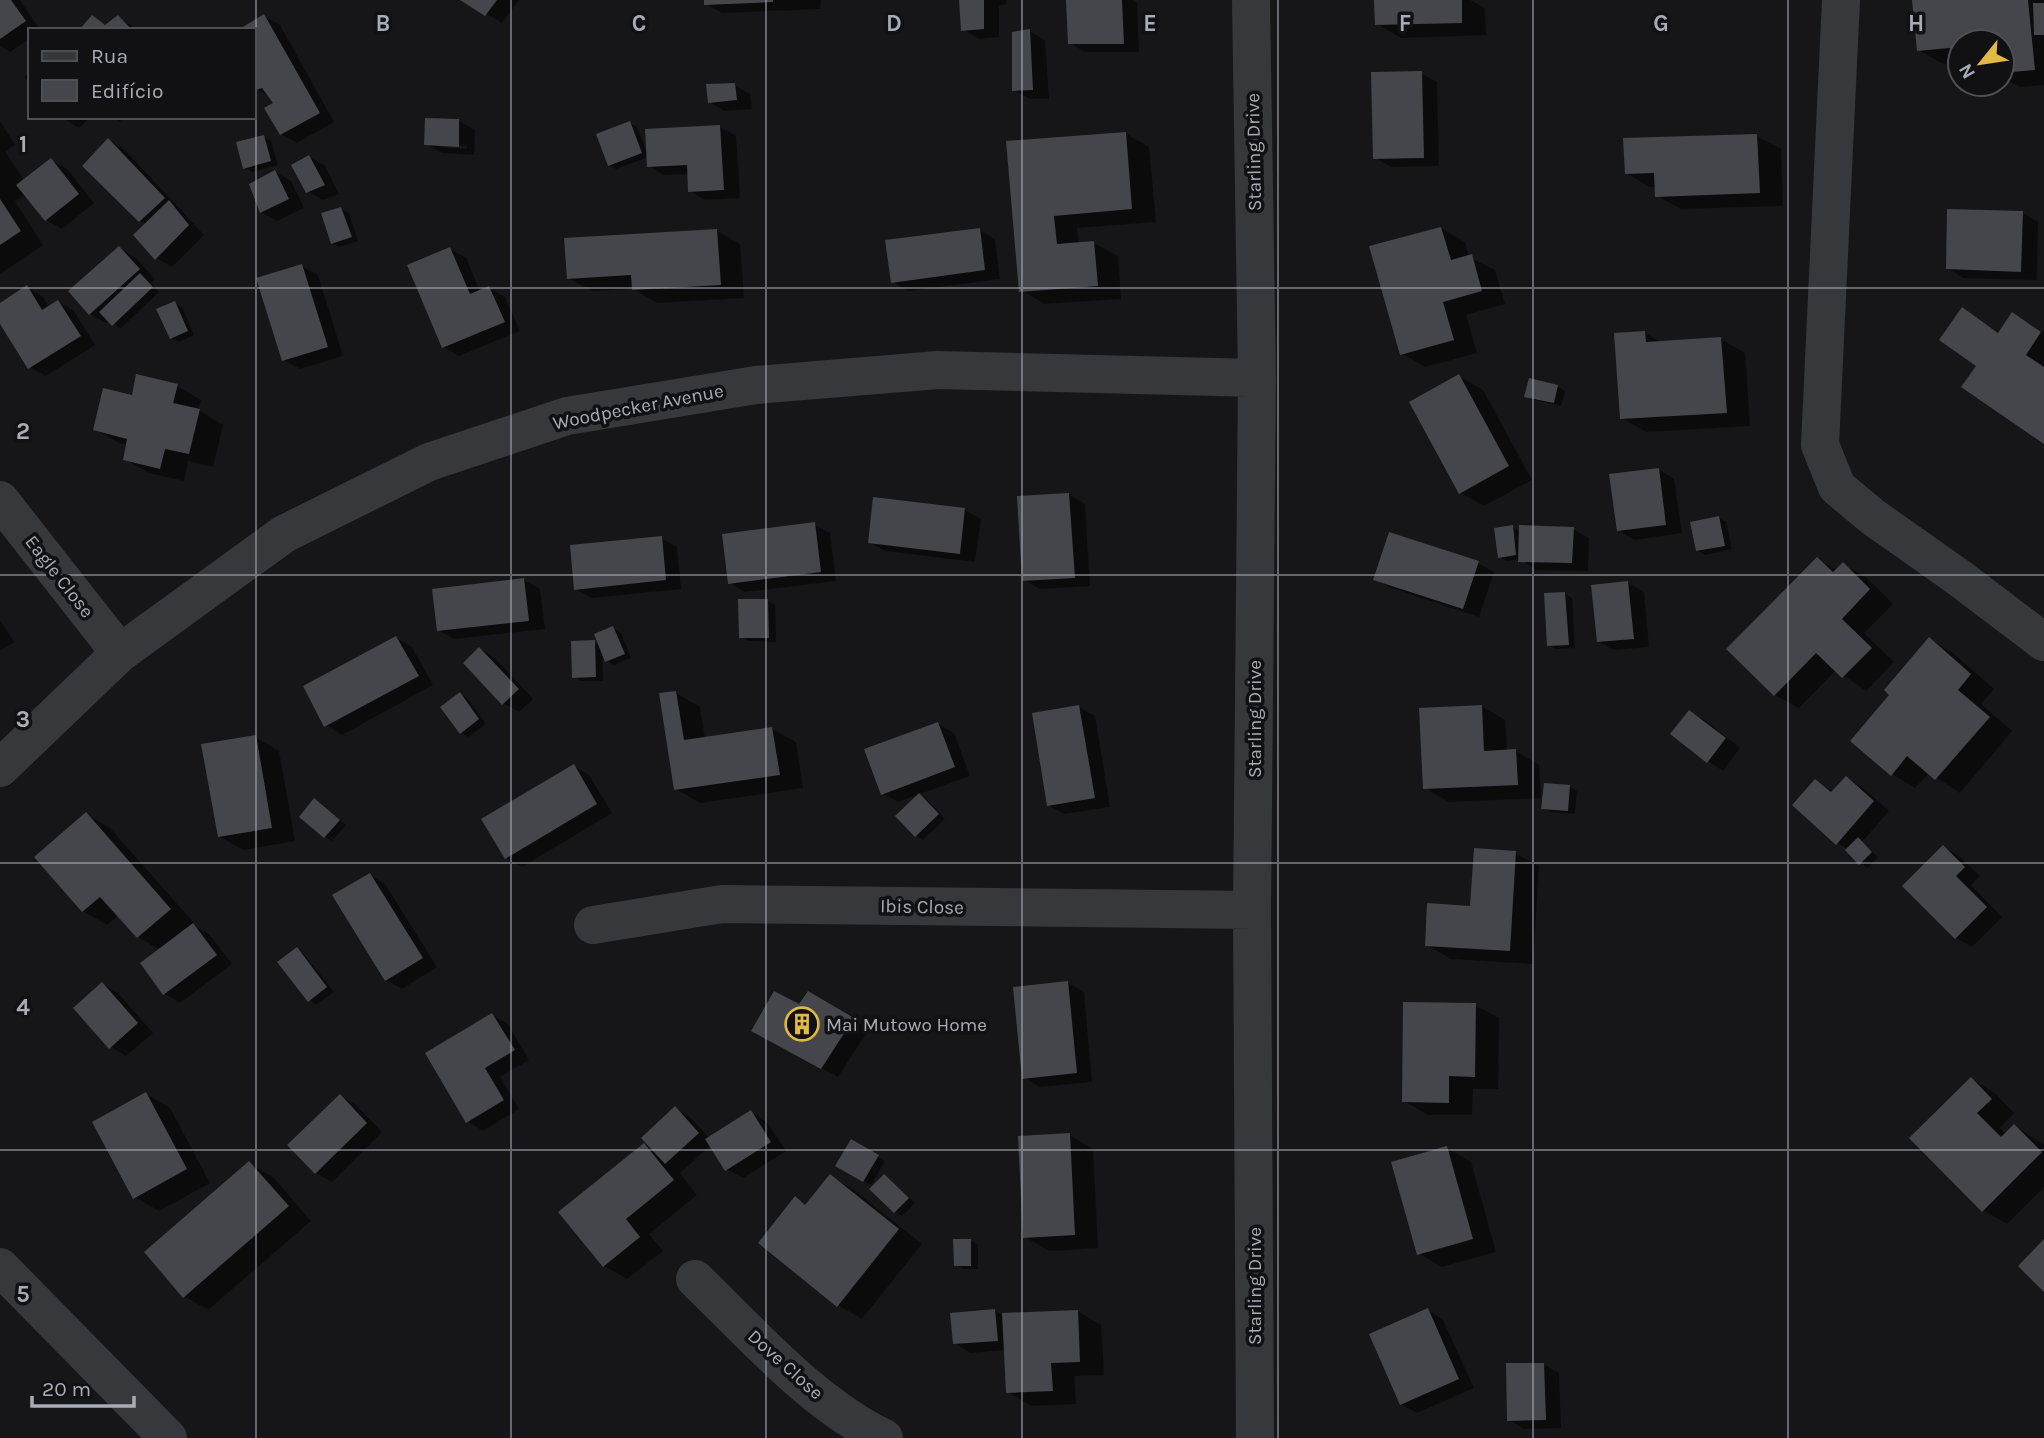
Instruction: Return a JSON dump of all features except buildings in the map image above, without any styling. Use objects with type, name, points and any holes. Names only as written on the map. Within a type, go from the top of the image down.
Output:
[{"type":"street","name":"Starling Drive","points":[[1251,0],[1257,378],[1252,910],[1255,1438]]},
{"type":"street","points":[[1841,0],[1820,445],[1837,487],[1873,517],[2044,642]]},
{"type":"street","name":"Woodpecker Avenue","points":[[0,768],[120,653],[284,534],[429,462],[567,416],[756,384],[938,370],[1257,378]]},
{"type":"street","name":"Eagle Close","points":[[0,500],[120,653]]},
{"type":"street","name":"Ibis Close","points":[[593,925],[722,904],[1252,910]]},
{"type":"street","points":[[0,1266],[169,1438]]},
{"type":"street","name":"Dove Close","points":[[695,1279],[789,1370],[856,1425],[884,1438]]},
{"type":"place","name":"Mai Mutowo Home","points":[[802,1024]]}]
